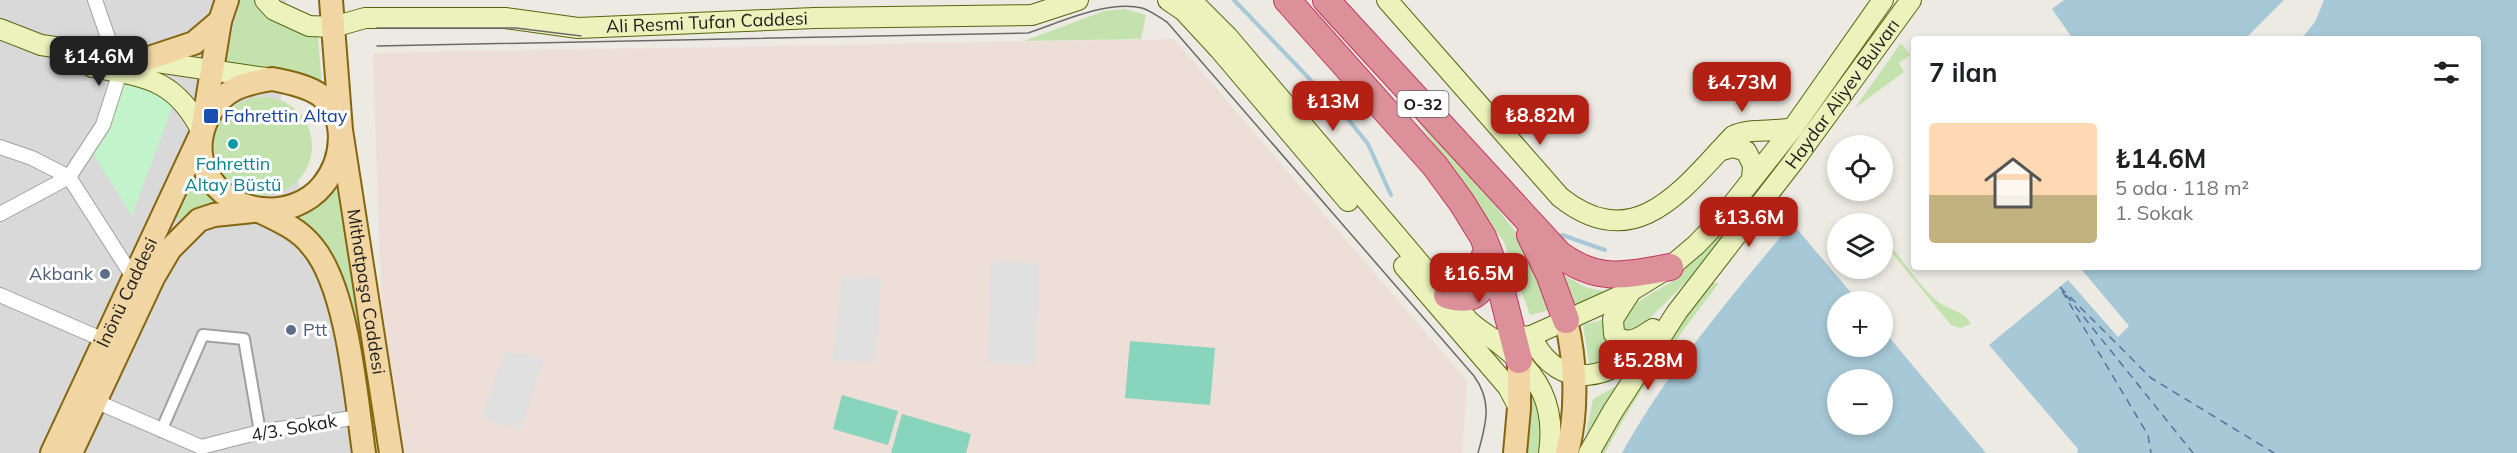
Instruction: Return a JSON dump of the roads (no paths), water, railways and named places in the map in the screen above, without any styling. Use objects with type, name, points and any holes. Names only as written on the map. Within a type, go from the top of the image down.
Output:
[{"type":"highway","name":"O-32","points":[[1287,0],[1435,166],[1483,237]]},
{"type":"highway","name":"O-32","points":[[1326,0],[1486,173],[1517,211]]},
{"type":"highway","points":[[1517,211],[1559,254],[1587,271],[1626,275],[1670,267]]},
{"type":"highway","points":[[1517,211],[1549,274],[1566,320]]},
{"type":"highway","points":[[1443,301],[1477,294],[1482,288],[1487,269],[1483,237]]},
{"type":"highway","points":[[1483,237],[1502,259],[1514,344]]},
{"type":"main road","points":[[265,0],[274,10],[309,26],[333,27]]},
{"type":"main road","points":[[224,11],[202,132],[201,152],[206,172],[219,190],[237,204],[258,210],[277,209],[308,198],[322,186],[337,162],[341,130],[331,0]]},
{"type":"main road","name":"Ali Resmi Tufan Caddesi","points":[[333,27],[365,18],[505,18],[578,28],[814,18],[1032,15],[1078,0]]},
{"type":"main road","points":[[1168,0],[1184,11],[1220,50],[1443,301],[1474,326],[1542,357],[1552,366],[1573,375],[1611,370],[1628,361],[1646,346],[1677,312]]},
{"type":"main road","points":[[1191,0],[1228,37],[1443,301],[1508,387],[1519,408]]},
{"type":"main road","points":[[1387,0],[1560,197],[1583,214],[1606,220],[1631,220],[1644,217],[1684,185],[1733,136],[1741,132],[1771,133],[1793,128]]},
{"type":"main road","name":"Haydar Aliyev Bulvarı","points":[[1514,344],[1631,291],[1670,267],[1720,220],[1793,128],[1882,0]]},
{"type":"main road","name":"Haydar Aliyev Bulvarı","points":[[1590,453],[1613,411],[1677,312],[1793,162],[1911,0]]},
{"type":"main road","points":[[0,43],[66,62],[117,65],[143,60],[194,43],[224,11]]},
{"type":"main road","points":[[0,29],[41,45],[117,65],[170,88],[191,110],[202,132]]},
{"type":"main road","points":[[143,60],[212,72],[272,79],[307,88],[321,96],[331,108],[341,130]]},
{"type":"main road","points":[[202,132],[209,114],[221,99],[236,88],[272,79]]},
{"type":"main road","name":"Mithatpaşa Caddesi","points":[[341,130],[391,453]]},
{"type":"main road","name":"İnönü Caddesi","points":[[52,453],[202,132]]},
{"type":"main road","points":[[1719,151],[1733,147],[1746,151],[1753,165],[1752,179]]},
{"type":"main road","name":"Mithatpaşa Caddesi","points":[[258,210],[286,224],[306,238],[314,247],[334,286],[364,453]]},
{"type":"main road","name":"İnönü Caddesi","points":[[71,453],[153,278],[170,249],[199,220],[214,215],[258,210]]},
{"type":"main road","points":[[1631,291],[1612,324],[1614,334],[1620,339],[1637,339],[1677,312]]},
{"type":"main road","points":[[1566,320],[1573,375],[1572,418],[1567,453]]},
{"type":"main road","points":[[1514,344],[1519,408],[1515,453]]},
{"type":"main road","points":[[1514,344],[1540,384],[1544,395],[1550,418],[1549,453]]},
{"type":"street","points":[[0,214],[69,177],[102,125],[117,65],[95,0]]},
{"type":"street","points":[[0,147],[32,158],[69,177],[133,277]]},
{"type":"street","points":[[0,296],[104,340]]},
{"type":"street","points":[[161,431],[203,335],[244,339],[260,432]]},
{"type":"street","name":"4/3. Sokak","points":[[95,400],[200,450],[231,447],[260,432],[359,417]]},
{"type":"water","points":[[2064,0],[2284,0],[2248,36],[2071,36],[2052,9]]},
{"type":"water","points":[[2324,0],[2517,0],[2517,453],[2077,453],[2078,449],[1989,345],[2068,280],[2118,337],[2129,326],[2082,270],[2481,270],[2481,36],[2303,36],[2315,22]]},
{"type":"water","points":[[1792,223],[1827,264],[1827,279],[1839,279],[1850,291],[1827,291],[1827,357],[1893,357],[1893,342],[1986,453],[1622,453],[1680,363]]},
{"type":"waterway","points":[[1234,0],[1348,119],[1368,144],[1391,195]]},
{"type":"waterway","points":[[1562,235],[1605,250]]},
{"type":"tram line","points":[[377,46],[1028,33],[1099,9],[1128,6],[1142,8],[1167,22],[1474,376],[1486,404],[1485,423],[1478,453]]},
{"type":"tram line","points":[[377,28],[516,28],[581,36]]},
{"type":"place","name":"Fahrettin Altay","points":[[211,116]]},
{"type":"place","name":"Fahrettin Altay Büstü","points":[[233,144]]},
{"type":"place","name":"Akbank","points":[[105,274]]},
{"type":"place","name":"Ptt","points":[[291,330]]}]
